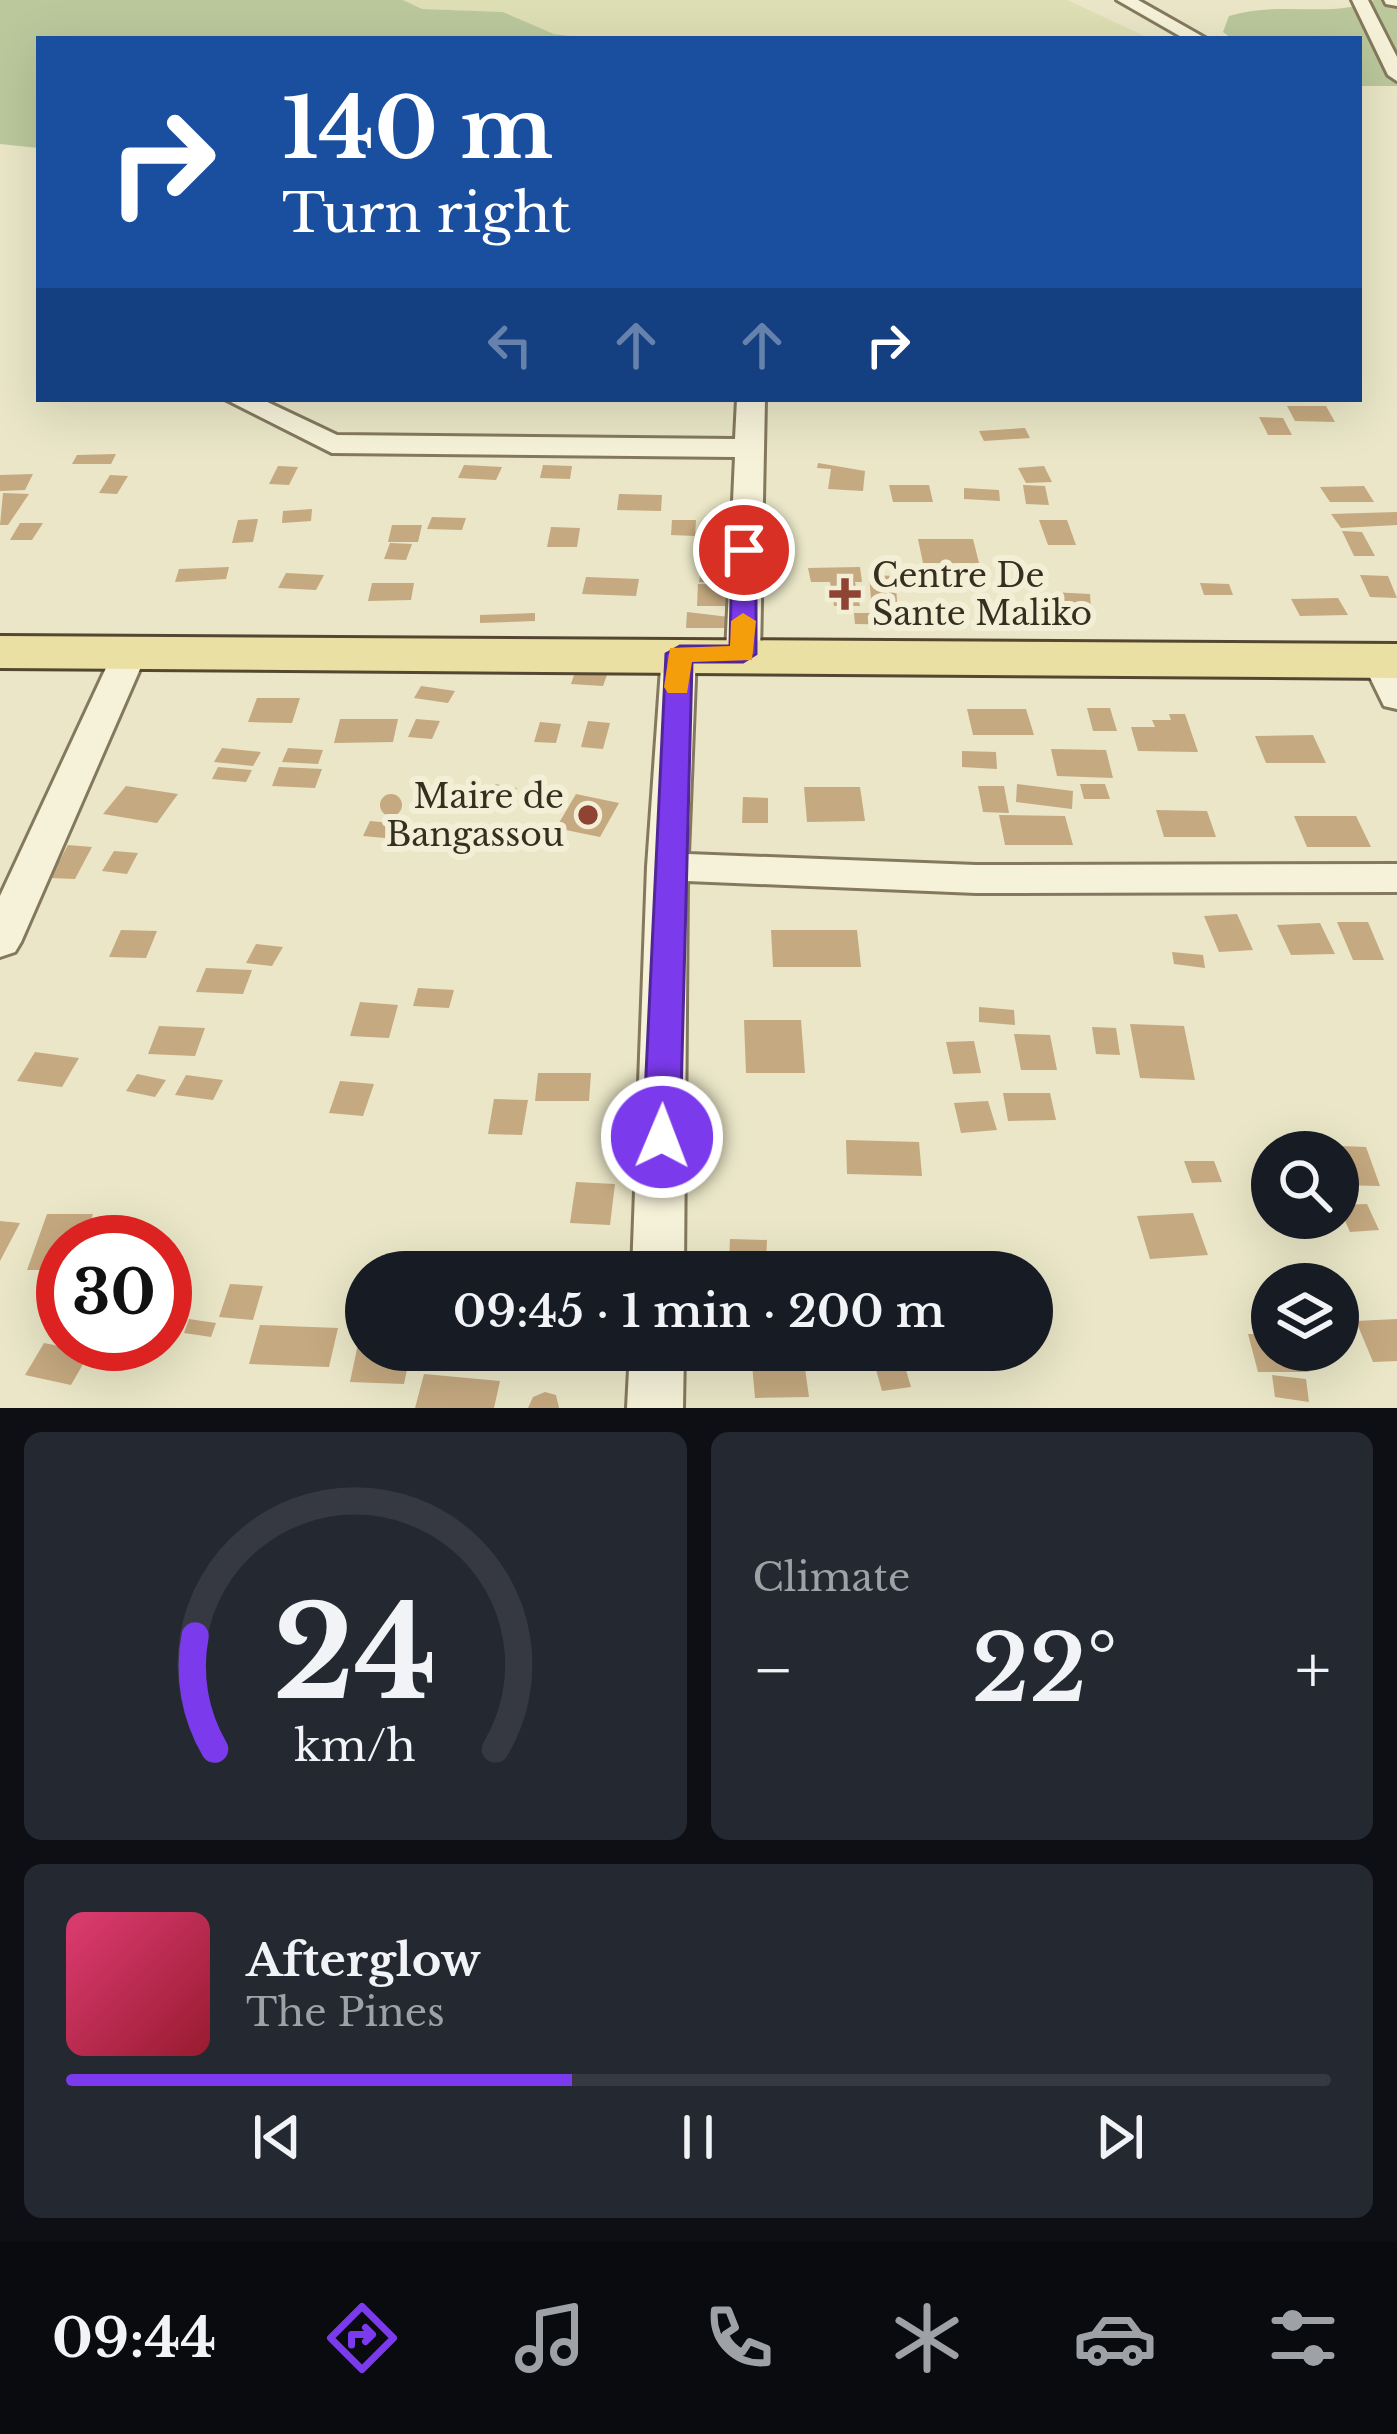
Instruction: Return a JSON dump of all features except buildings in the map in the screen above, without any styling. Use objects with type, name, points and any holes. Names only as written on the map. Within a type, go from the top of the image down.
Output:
[{"type":"main road","points":[[0,652],[743,654],[1391,673]]},
{"type":"street","points":[[1125,0],[1192,36]]},
{"type":"street","points":[[1360,0],[1397,75]]},
{"type":"street","points":[[245,402],[332,444],[750,448]]},
{"type":"street","points":[[743,654],[751,402]]},
{"type":"street","points":[[0,942],[130,653]]},
{"type":"street","points":[[659,1251],[668,867],[680,654]]},
{"type":"street","points":[[668,867],[976,878],[1397,878]]},
{"type":"street","points":[[655,1408],[656,1371]]},
{"type":"green space","points":[[0,0],[403,0],[422,9],[503,12],[554,34],[571,36],[36,36],[36,148],[0,144]]},
{"type":"green space","points":[[403,0],[1067,0],[1145,36],[571,36],[554,34],[503,12],[422,9]]},
{"type":"green space","points":[[1397,0],[1397,86],[1362,86],[1362,36],[1228,36],[1223,32],[1229,16],[1248,11]]},
{"type":"slow traffic","points":[[678,687],[680,654],[743,654],[743,621]]},
{"type":"place","name":"Centre De Sante Maliko","points":[[845,594]]},
{"type":"place","name":"Maire de Bangassou","points":[[588,815]]},
{"type":"route","points":[[662,1137],[668,867],[680,654],[743,654],[744,550]]}]
